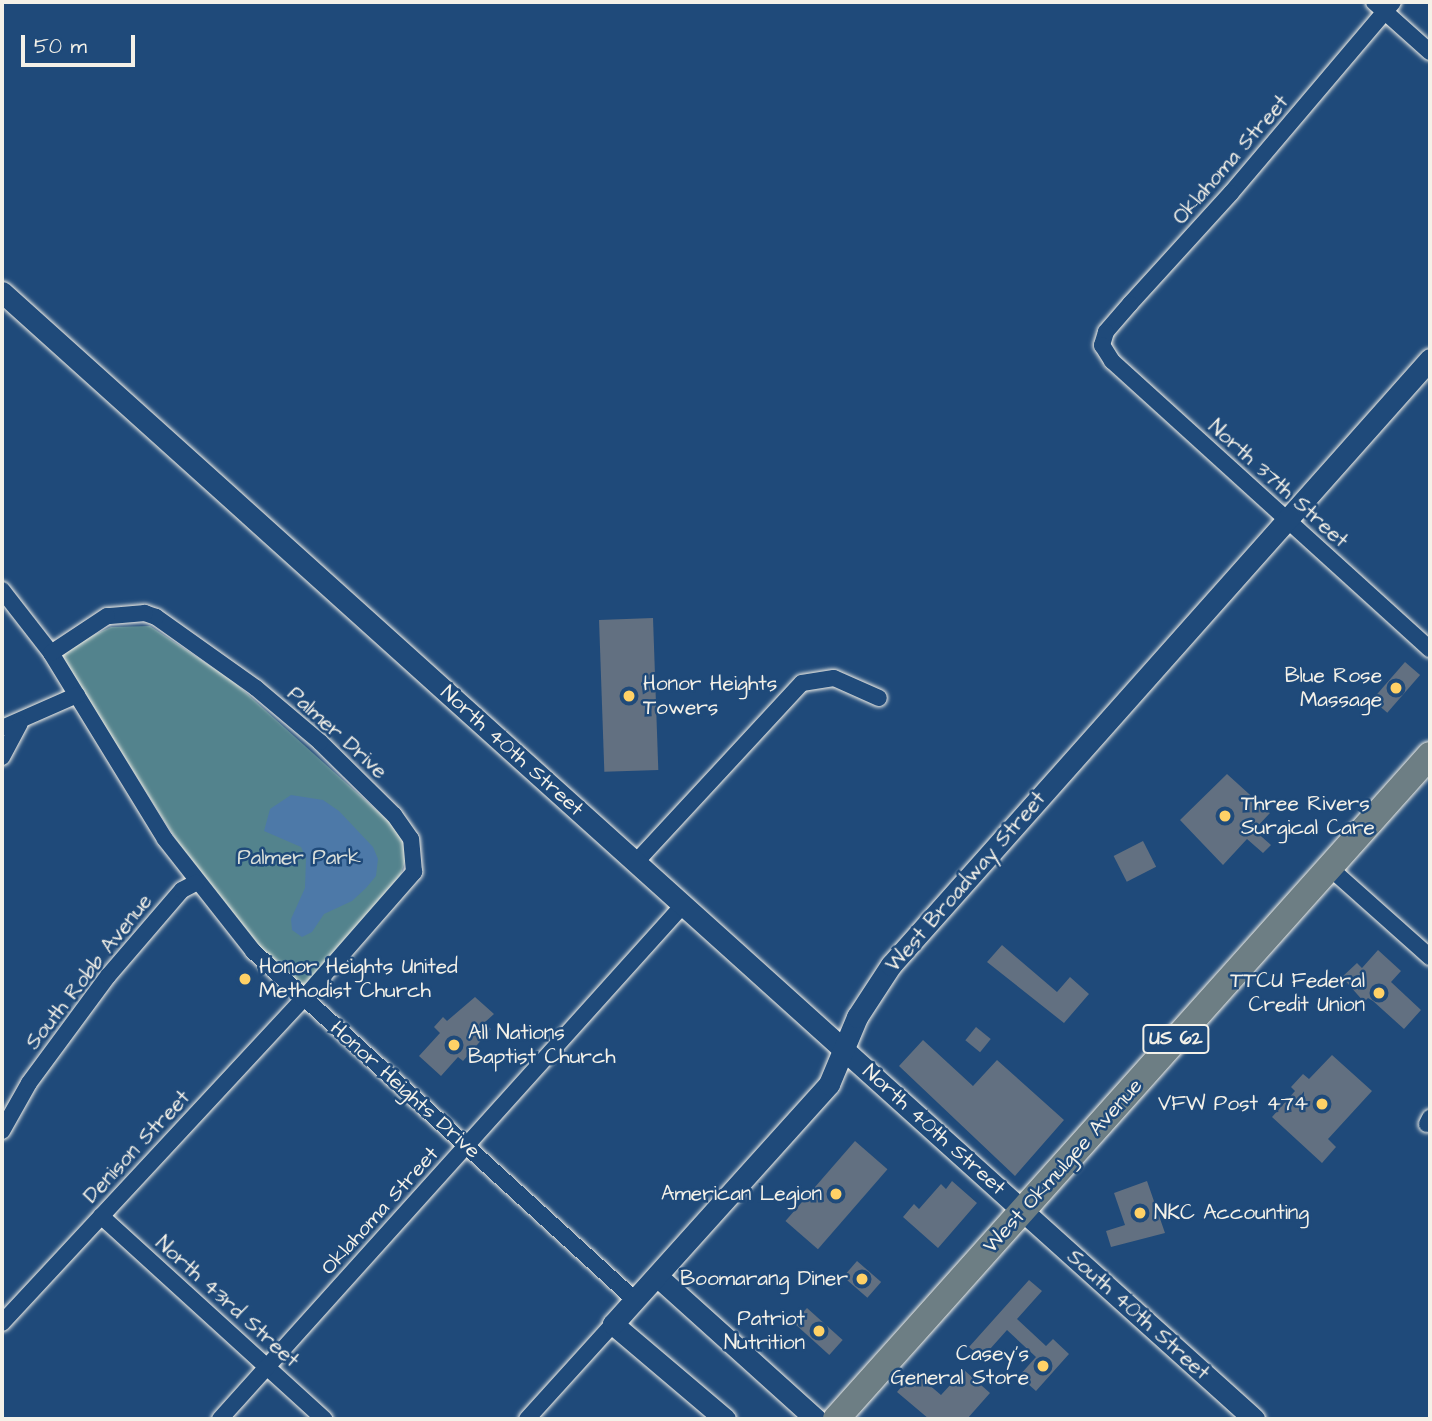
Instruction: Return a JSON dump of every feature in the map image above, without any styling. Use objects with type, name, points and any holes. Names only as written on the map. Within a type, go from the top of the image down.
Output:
[{"type":"main road","name":"West Okmulgee Avenue","points":[[836,1419],[1430,755]]},
{"type":"street","points":[[1384,5],[1430,51]]},
{"type":"street","name":"Oklahoma Street","points":[[1102,345],[1106,332],[1130,303],[1231,193],[1384,5]]},
{"type":"street","name":"North 40th Street","points":[[2,292],[1022,1210]]},
{"type":"street","name":"North 37th Street","points":[[1102,345],[1112,361],[1430,649]]},
{"type":"street","name":"West Broadway Street","points":[[527,1419],[829,1084],[846,1051],[856,1017],[891,965],[1430,359]]},
{"type":"street","name":"Honor Heights Drive","points":[[2,590],[51,653],[196,883],[253,951],[635,1300]]},
{"type":"street","name":"Palmer Drive","points":[[51,653],[107,616],[145,612],[156,617],[256,688],[320,742],[394,815],[411,839],[414,872],[303,999]]},
{"type":"street","points":[[636,862],[802,683],[834,678],[879,698]]},
{"type":"street","points":[[2,728],[20,723],[77,695]]},
{"type":"street","points":[[2,757],[20,723]]},
{"type":"street","points":[[1330,868],[1430,957]]},
{"type":"street","name":"South Robb Avenue","points":[[2,1131],[29,1083],[108,976],[182,890],[196,883]]},
{"type":"street","name":"Oklahoma Street","points":[[220,1419],[684,904]]},
{"type":"street","name":"Denison Street","points":[[2,1323],[303,999]]},
{"type":"street","name":"South 40th Street","points":[[1022,1210],[1248,1416]]},
{"type":"street","name":"North 43rd Street","points":[[101,1216],[324,1419]]},
{"type":"street","points":[[657,1276],[816,1419]]},
{"type":"street","points":[[613,1324],[725,1419]]},
{"type":"green space","name":"Palmer Park","points":[[150,626],[233,681],[404,835],[408,852],[398,883],[300,990],[253,942],[189,860],[61,656],[76,643],[111,627]]},
{"type":"water","points":[[291,795],[323,800],[339,811],[373,847],[378,859],[376,876],[366,888],[352,901],[324,914],[312,932],[302,937],[292,930],[291,919],[305,888],[306,858],[301,847],[264,831],[270,809]]},
{"type":"building","name":"Honor Heights Towers","points":[[653,618],[658,770],[604,772],[599,620]]},
{"type":"building","name":"Blue Rose Massage","points":[[1405,662],[1420,675],[1387,713],[1372,700]]},
{"type":"building","name":"Three Rivers Surgical Care","points":[[1227,774],[1270,813],[1254,830],[1271,845],[1263,853],[1247,839],[1223,865],[1180,820]]},
{"type":"building","points":[[1143,841],[1156,867],[1127,882],[1114,856]]},
{"type":"building","points":[[1002,945],[1057,992],[1070,977],[1089,994],[1064,1023],[987,962]]},
{"type":"building","name":"TTCU Federal Credit Union","points":[[1378,950],[1401,971],[1391,982],[1421,1010],[1404,1029],[1373,1001],[1368,998],[1364,1002],[1342,977],[1357,963],[1362,968]]},
{"type":"building","name":"All Nations Baptist Church","points":[[475,997],[494,1014],[484,1023],[491,1029],[463,1061],[458,1057],[441,1076],[419,1056],[440,1033],[434,1027],[443,1017],[447,1021]]},
{"type":"building","points":[[976,1027],[991,1039],[980,1052],[965,1040]]},
{"type":"building","points":[[923,1040],[973,1086],[997,1060],[1064,1120],[1015,1176],[899,1066]]},
{"type":"building","name":"VFW Post 474","points":[[1332,1055],[1372,1091],[1328,1139],[1336,1147],[1322,1163],[1272,1117],[1295,1091],[1291,1087],[1303,1074],[1309,1079]]},
{"type":"building","name":"American Legion","points":[[855,1141],[887,1169],[818,1249],[785,1221]]},
{"type":"building","points":[[952,1181],[977,1203],[938,1248],[903,1217],[914,1204],[919,1209],[941,1184],[946,1189]]},
{"type":"building","name":"NKC Accounting","points":[[1147,1181],[1165,1233],[1111,1247],[1106,1231],[1125,1225],[1114,1193]]},
{"type":"building","name":"Boomarang Diner","points":[[857,1261],[881,1282],[867,1298],[843,1277]]},
{"type":"building","points":[[1029,1280],[1042,1291],[1017,1319],[1046,1346],[1053,1339],[1069,1354],[1036,1391],[1019,1376],[1036,1357],[1007,1330],[982,1358],[969,1347]]},
{"type":"building","name":"Patriot Nutrition","points":[[807,1308],[843,1340],[829,1355],[794,1323]]},
{"type":"building","points":[[964,1370],[990,1393],[967,1419],[929,1419],[897,1392],[914,1372],[941,1395]]},
{"type":"place","name":"Blue Rose Massage","points":[[1396,688]]},
{"type":"place","name":"Honor Heights Towers","points":[[629,696]]},
{"type":"place","name":"Three Rivers Surgical Care","points":[[1225,816]]},
{"type":"place","name":"Honor Heights United Methodist Church","points":[[245,979]]},
{"type":"place","name":"TTCU Federal Credit Union","points":[[1379,993]]},
{"type":"place","name":"All Nations Baptist Church","points":[[454,1045]]},
{"type":"place","name":"VFW Post 474","points":[[1322,1104]]},
{"type":"place","name":"American Legion","points":[[836,1194]]},
{"type":"place","name":"NKC Accounting","points":[[1140,1213]]},
{"type":"place","name":"Boomarang Diner","points":[[862,1279]]},
{"type":"place","name":"Patriot Nutrition","points":[[819,1331]]},
{"type":"place","name":"Casey's General Store","points":[[1043,1366]]}]
